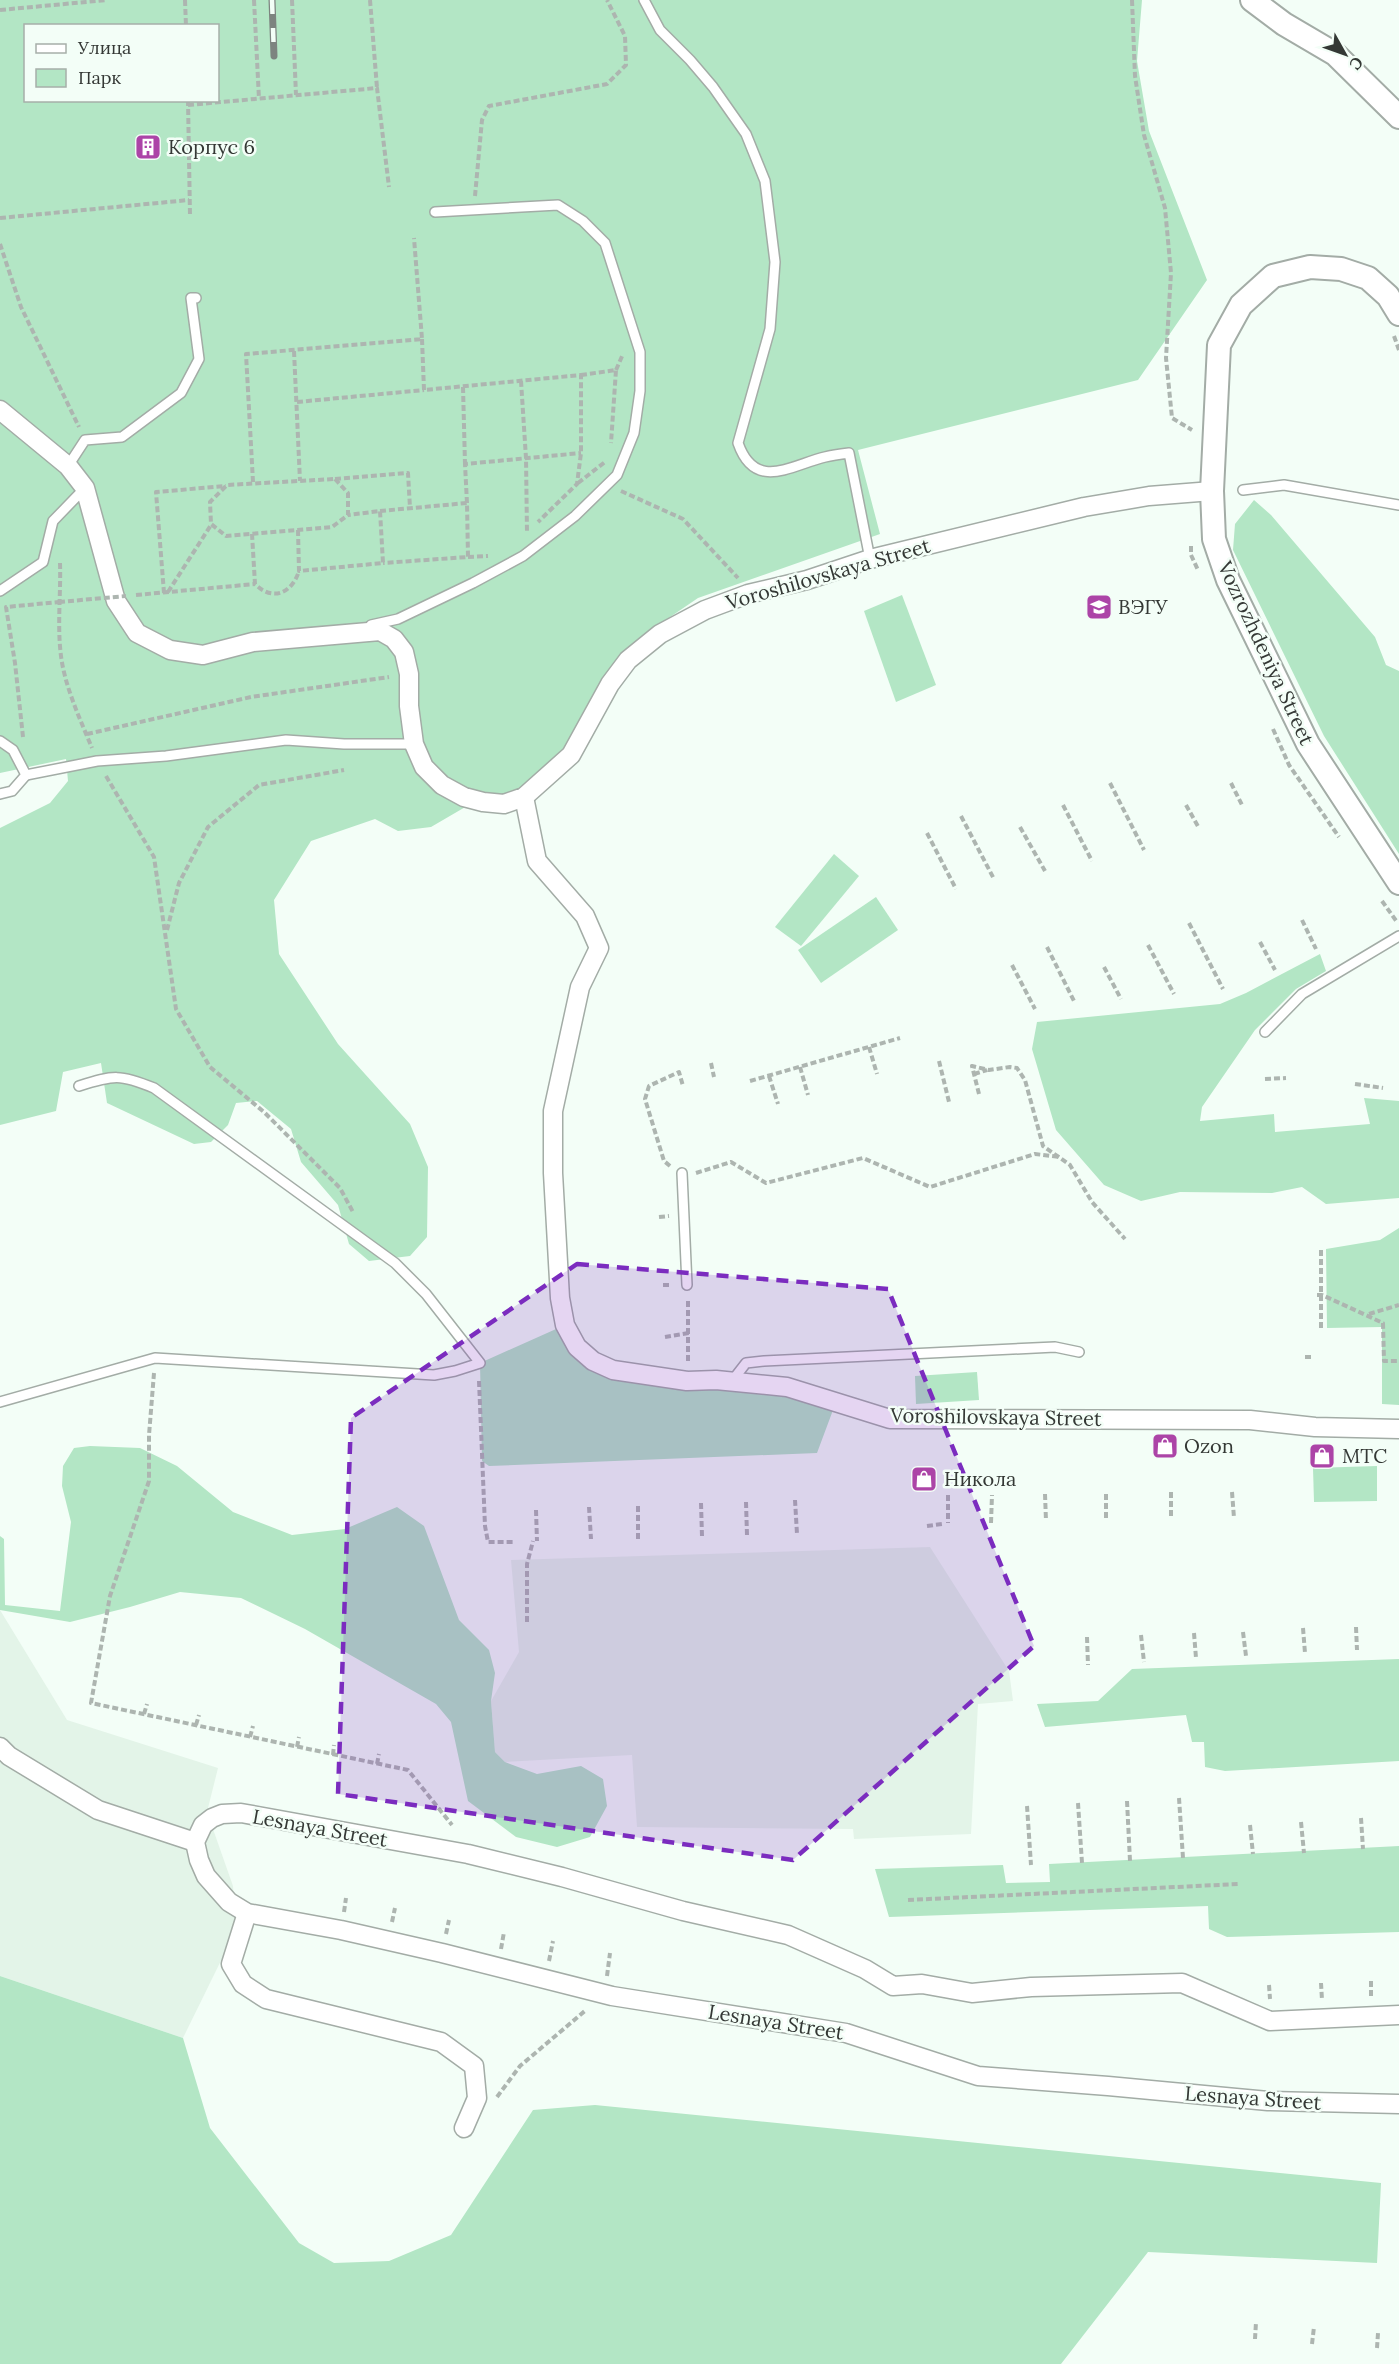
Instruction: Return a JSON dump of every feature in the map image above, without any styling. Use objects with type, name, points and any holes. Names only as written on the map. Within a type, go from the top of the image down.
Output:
[{"type":"street","points":[[1252,0],[1284,24],[1335,54],[1399,117]]},
{"type":"street","name":"Vozrozhdeniya Street","points":[[1395,321],[1388,296],[1368,278],[1341,269],[1310,267],[1273,276],[1241,305],[1219,345],[1212,491],[1214,539],[1228,580],[1308,744],[1399,883]]},
{"type":"street","points":[[0,410],[68,466],[85,488],[116,601],[137,633],[170,650],[203,655],[253,642],[380,631],[394,639],[404,652],[409,674],[408,706],[414,744],[424,767],[442,785],[464,797],[504,804],[524,797]]},
{"type":"street","name":"Voroshilovskaya Street","points":[[1212,491],[1149,496],[1084,507],[870,559],[807,580],[748,594],[705,610],[669,629],[628,660],[610,684],[571,754],[524,797],[537,861],[585,916],[599,948],[580,987],[552,1111],[560,1298],[565,1325],[577,1347],[593,1361],[613,1370],[687,1381],[731,1381],[786,1387],[891,1419],[1250,1420],[1315,1427],[1399,1429]]},
{"type":"street","points":[[0,1747],[9,1756],[98,1810],[195,1842]]},
{"type":"street","name":"Lesnaya Street","points":[[1399,2015],[1270,2021],[1182,1983],[1031,1988],[972,1993],[922,1984],[893,1986],[865,1969],[788,1935],[683,1911],[562,1877],[468,1854],[241,1813],[212,1818],[203,1825],[195,1842],[206,1876],[229,1902],[247,1913],[341,1930],[612,1996],[846,2033],[978,2076],[1268,2101],[1399,2104]]},
{"type":"street","points":[[247,1913],[231,1964],[243,1984],[267,1999],[441,2042],[474,2066],[477,2098],[468,2120]]},
{"type":"lane","points":[[644,0],[660,30],[713,87],[746,134],[765,181],[775,262],[770,329],[738,443],[743,456],[759,471],[772,473],[799,467],[825,457],[849,453],[870,559]]},
{"type":"lane","points":[[330,634],[398,619],[473,583],[524,555],[574,516],[617,475],[634,433],[640,391],[640,352],[604,243],[583,221],[558,205],[435,212]]},
{"type":"lane","points":[[68,466],[85,440],[122,437],[181,393],[199,359],[191,298],[196,298]]},
{"type":"lane","points":[[1243,490],[1284,485],[1399,505]]},
{"type":"lane","points":[[0,591],[44,562],[54,521],[85,488]]},
{"type":"lane","points":[[0,794],[12,791],[26,775],[97,761],[166,756],[286,740],[344,744],[414,744]]},
{"type":"lane","points":[[0,741],[13,750],[26,775]]},
{"type":"lane","points":[[1265,1032],[1302,994],[1399,936]]},
{"type":"lane","points":[[0,1402],[155,1358],[434,1375],[480,1363],[426,1294],[395,1263],[154,1088],[128,1078],[109,1077],[79,1086]]},
{"type":"lane","points":[[682,1173],[687,1285]]},
{"type":"lane","points":[[731,1381],[746,1363],[764,1360],[1055,1347],[1079,1352]]},
{"type":"path","points":[[0,10],[106,0]]},
{"type":"path","points":[[185,0],[186,24]]},
{"type":"path","points":[[254,0],[259,99]]},
{"type":"path","points":[[292,0],[296,95]]},
{"type":"path","points":[[370,0],[377,88],[389,187]]},
{"type":"path","points":[[473,210],[482,120],[489,106],[607,84],[626,65],[625,36],[607,0]]},
{"type":"path","points":[[1132,0],[1135,76],[1144,135],[1165,208],[1171,273],[1166,358],[1172,418],[1196,433],[1196,421]]},
{"type":"path","points":[[219,101],[377,88]]},
{"type":"path","points":[[190,215],[188,103],[206,102]]},
{"type":"path","points":[[0,218],[189,200]]},
{"type":"path","points":[[414,238],[424,390]]},
{"type":"path","points":[[0,244],[21,307],[85,440]]},
{"type":"path","points":[[1395,321],[1399,350]]},
{"type":"path","points":[[254,482],[246,354],[422,339]]},
{"type":"path","points":[[294,351],[300,481]]},
{"type":"path","points":[[297,402],[616,370],[611,448]]},
{"type":"path","points":[[577,484],[581,453],[582,375]]},
{"type":"path","points":[[521,381],[526,458],[527,535],[546,512],[610,459]]},
{"type":"path","points":[[463,387],[468,557]]},
{"type":"path","points":[[465,464],[581,453]]},
{"type":"path","points":[[166,592],[156,492],[254,482],[408,473],[410,508]]},
{"type":"path","points":[[335,478],[348,494],[348,515]]},
{"type":"path","points":[[608,484],[683,519],[738,577],[748,594]]},
{"type":"path","points":[[166,592],[212,524],[210,502],[227,485]]},
{"type":"path","points":[[212,524],[226,536],[252,534],[332,527],[348,515],[467,503]]},
{"type":"path","points":[[380,511],[383,563]]},
{"type":"path","points":[[252,534],[255,584],[260,590],[272,594],[284,592],[295,583],[299,572],[298,530]]},
{"type":"path","points":[[1191,545],[1191,555],[1200,573]]},
{"type":"path","points":[[299,572],[383,563],[524,555]]},
{"type":"path","points":[[60,572],[61,657],[71,696],[97,761],[154,857],[176,1009],[210,1067],[264,1112],[340,1188],[371,1246]]},
{"type":"path","points":[[23,739],[6,607],[255,584]]},
{"type":"path","points":[[87,734],[251,697],[409,674]]},
{"type":"path","points":[[1270,724],[1289,765],[1341,840]]},
{"type":"path","points":[[166,934],[179,883],[208,827],[259,785],[344,770]]},
{"type":"path","points":[[1110,783],[1144,850]]},
{"type":"path","points":[[1231,783],[1242,805]]},
{"type":"path","points":[[1063,805],[1092,861]]},
{"type":"path","points":[[1186,805],[1198,828]]},
{"type":"path","points":[[961,816],[994,879]]},
{"type":"path","points":[[1020,827],[1044,871]]},
{"type":"path","points":[[927,833],[956,889]]},
{"type":"path","points":[[1380,897],[1399,925]]},
{"type":"path","points":[[1302,920],[1316,949]]},
{"type":"path","points":[[1189,923],[1223,989]]},
{"type":"path","points":[[1260,942],[1275,970]]},
{"type":"path","points":[[1148,945],[1174,994]]},
{"type":"path","points":[[1047,947],[1075,1003]]},
{"type":"path","points":[[1011,965],[1035,1009]]},
{"type":"path","points":[[1104,967],[1121,999]]},
{"type":"path","points":[[750,1081],[900,1038]]},
{"type":"path","points":[[869,1047],[877,1074]]},
{"type":"path","points":[[939,1061],[949,1102]]},
{"type":"path","points":[[711,1063],[714,1077]]},
{"type":"path","points":[[979,1094],[972,1066],[989,1070]]},
{"type":"path","points":[[800,1067],[808,1095]]},
{"type":"path","points":[[974,1074],[1010,1067],[1017,1068],[1025,1080],[1043,1146],[1070,1165],[1092,1203],[1125,1239]]},
{"type":"path","points":[[682,1173],[664,1161],[645,1099],[649,1086],[679,1072],[683,1086]]},
{"type":"path","points":[[769,1076],[778,1104]]},
{"type":"path","points":[[1265,1079],[1286,1078]]},
{"type":"path","points":[[1355,1084],[1383,1088]]},
{"type":"path","points":[[694,1174],[731,1162],[766,1184],[863,1158],[930,1187],[1035,1154],[1060,1157]]},
{"type":"path","points":[[1321,1250],[1322,1328]]},
{"type":"path","points":[[687,1285],[689,1333],[687,1381]]},
{"type":"path","points":[[1320,1295],[1383,1323],[1383,1361],[1399,1361]]},
{"type":"path","points":[[1368,1315],[1399,1305]]},
{"type":"path","points":[[665,1337],[689,1333]]},
{"type":"path","points":[[1305,1357],[1314,1357]]},
{"type":"path","points":[[155,1358],[149,1435],[150,1481],[110,1596],[91,1703],[408,1770],[452,1825]]},
{"type":"path","points":[[465,1368],[480,1382],[485,1527],[488,1542],[513,1542]]},
{"type":"path","points":[[1171,1492],[1171,1519]]},
{"type":"path","points":[[1232,1492],[1234,1518]]},
{"type":"path","points":[[1045,1494],[1046,1521]]},
{"type":"path","points":[[1106,1494],[1106,1520]]},
{"type":"path","points":[[948,1495],[948,1523]]},
{"type":"path","points":[[991,1523],[992,1495]]},
{"type":"path","points":[[795,1500],[797,1534]]},
{"type":"path","points":[[746,1502],[747,1535]]},
{"type":"path","points":[[701,1503],[702,1536]]},
{"type":"path","points":[[638,1504],[638,1539]]},
{"type":"path","points":[[589,1508],[591,1539]]},
{"type":"path","points":[[527,1622],[527,1564],[535,1541],[536,1510]]},
{"type":"path","points":[[927,1526],[942,1524]]},
{"type":"path","points":[[1356,1627],[1357,1650]]},
{"type":"path","points":[[1303,1628],[1305,1653]]},
{"type":"path","points":[[1243,1632],[1246,1656]]},
{"type":"path","points":[[1194,1633],[1196,1658]]},
{"type":"path","points":[[1142,1635],[1144,1662]]},
{"type":"path","points":[[1087,1636],[1088,1665]]},
{"type":"path","points":[[144,1714],[147,1704]]},
{"type":"path","points":[[196,1725],[199,1715]]},
{"type":"path","points":[[250,1737],[252,1726]]},
{"type":"path","points":[[297,1747],[299,1737]]},
{"type":"path","points":[[333,1755],[334,1745]]},
{"type":"path","points":[[377,1764],[379,1754]]},
{"type":"path","points":[[1179,1798],[1183,1858]]},
{"type":"path","points":[[1127,1801],[1130,1861]]},
{"type":"path","points":[[1078,1803],[1082,1863]]},
{"type":"path","points":[[1027,1806],[1031,1864]]},
{"type":"path","points":[[1361,1818],[1363,1849]]},
{"type":"path","points":[[1301,1822],[1304,1853]]},
{"type":"path","points":[[1250,1825],[1253,1854]]},
{"type":"path","points":[[908,1900],[1238,1884]]},
{"type":"path","points":[[468,2120],[485,2113],[520,2066],[588,2008]]},
{"type":"path","points":[[1255,2340],[1256,2322]]},
{"type":"path","points":[[1312,2344],[1314,2327]]},
{"type":"path","points":[[1377,2348],[1378,2332]]},
{"type":"highlighted area","points":[[577,1264],[888,1289],[1034,1646],[793,1860],[338,1794],[351,1418]]},
{"type":"shaded area","points":[[930,1547],[1009,1671],[1013,1701],[978,1704],[971,1834],[854,1839],[853,1829],[637,1827],[632,1755],[505,1762],[495,1752],[491,1701],[519,1652],[511,1560]]},
{"type":"shaded area","points":[[0,1610],[67,1720],[218,1768],[207,1812],[233,1886],[236,1930],[183,2038],[0,1976]]},
{"type":"green space","points":[[0,0],[1142,0],[1137,61],[1149,131],[1207,280],[1138,380],[858,450],[880,534],[698,598],[651,630],[589,720],[515,807],[467,806],[431,827],[398,831],[375,819],[311,841],[274,900],[279,954],[338,1044],[410,1124],[428,1167],[427,1237],[410,1256],[369,1261],[349,1244],[338,1205],[301,1162],[291,1129],[257,1101],[236,1103],[228,1125],[211,1142],[194,1144],[107,1103],[101,1063],[63,1072],[56,1111],[0,1125],[0,828],[50,803],[68,781],[66,759],[0,773]]},
{"type":"green space","points":[[1254,500],[1271,515],[1375,637],[1386,665],[1399,671],[1399,854],[1324,736],[1233,550],[1235,524]]},
{"type":"green space","points":[[902,595],[936,685],[896,702],[864,611]]},
{"type":"green space","points":[[834,854],[859,876],[801,946],[775,927]]},
{"type":"green space","points":[[876,897],[898,930],[821,983],[798,950]]},
{"type":"green space","points":[[1320,954],[1326,971],[1296,989],[1255,1030],[1202,1107],[1200,1121],[1274,1114],[1275,1132],[1370,1124],[1364,1098],[1399,1101],[1399,1198],[1326,1204],[1302,1187],[1272,1193],[1180,1192],[1141,1201],[1104,1185],[1056,1130],[1032,1049],[1037,1022],[1220,1004]]},
{"type":"green space","points":[[1399,1228],[1399,1405],[1382,1404],[1382,1327],[1327,1328],[1326,1249],[1380,1240]]},
{"type":"green space","points":[[565,1325],[593,1361],[836,1402],[817,1453],[489,1466],[482,1461],[480,1363]]},
{"type":"green space","points":[[977,1372],[979,1400],[916,1404],[915,1376]]},
{"type":"green space","points":[[90,1446],[140,1448],[177,1466],[233,1512],[292,1535],[345,1529],[397,1507],[424,1526],[459,1620],[489,1650],[495,1673],[491,1701],[495,1752],[505,1762],[537,1774],[581,1766],[603,1779],[607,1806],[590,1837],[557,1847],[516,1837],[468,1801],[451,1722],[436,1704],[305,1629],[241,1598],[180,1592],[70,1622],[0,1610],[0,1536],[4,1539],[5,1605],[60,1611],[71,1522],[62,1486],[63,1466],[74,1448]]},
{"type":"green space","points":[[1377,1466],[1377,1501],[1314,1502],[1313,1468]]},
{"type":"green space","points":[[1399,1659],[1399,1761],[1225,1771],[1205,1767],[1204,1742],[1192,1742],[1186,1715],[1045,1727],[1037,1704],[1098,1701],[1132,1669]]},
{"type":"green space","points":[[1399,1846],[1399,1932],[1227,1937],[1209,1929],[1208,1906],[889,1917],[875,1869],[1003,1865],[1006,1883],[1050,1882],[1049,1864]]},
{"type":"green space","points":[[0,1976],[183,2038],[210,2128],[299,2243],[334,2263],[389,2261],[451,2235],[533,2110],[595,2105],[1381,2183],[1377,2263],[1148,2252],[1061,2364],[0,2364]]},
{"type":"railway","points":[[272,0],[274,56]]},
{"type":"place","name":"Корпус 6","points":[[148,147]]},
{"type":"place","name":"ВЭГУ","points":[[1099,607]]},
{"type":"place","name":"Ozon","points":[[1165,1446]]},
{"type":"place","name":"МТС","points":[[1322,1456]]},
{"type":"place","name":"Никола","points":[[924,1479]]}]
